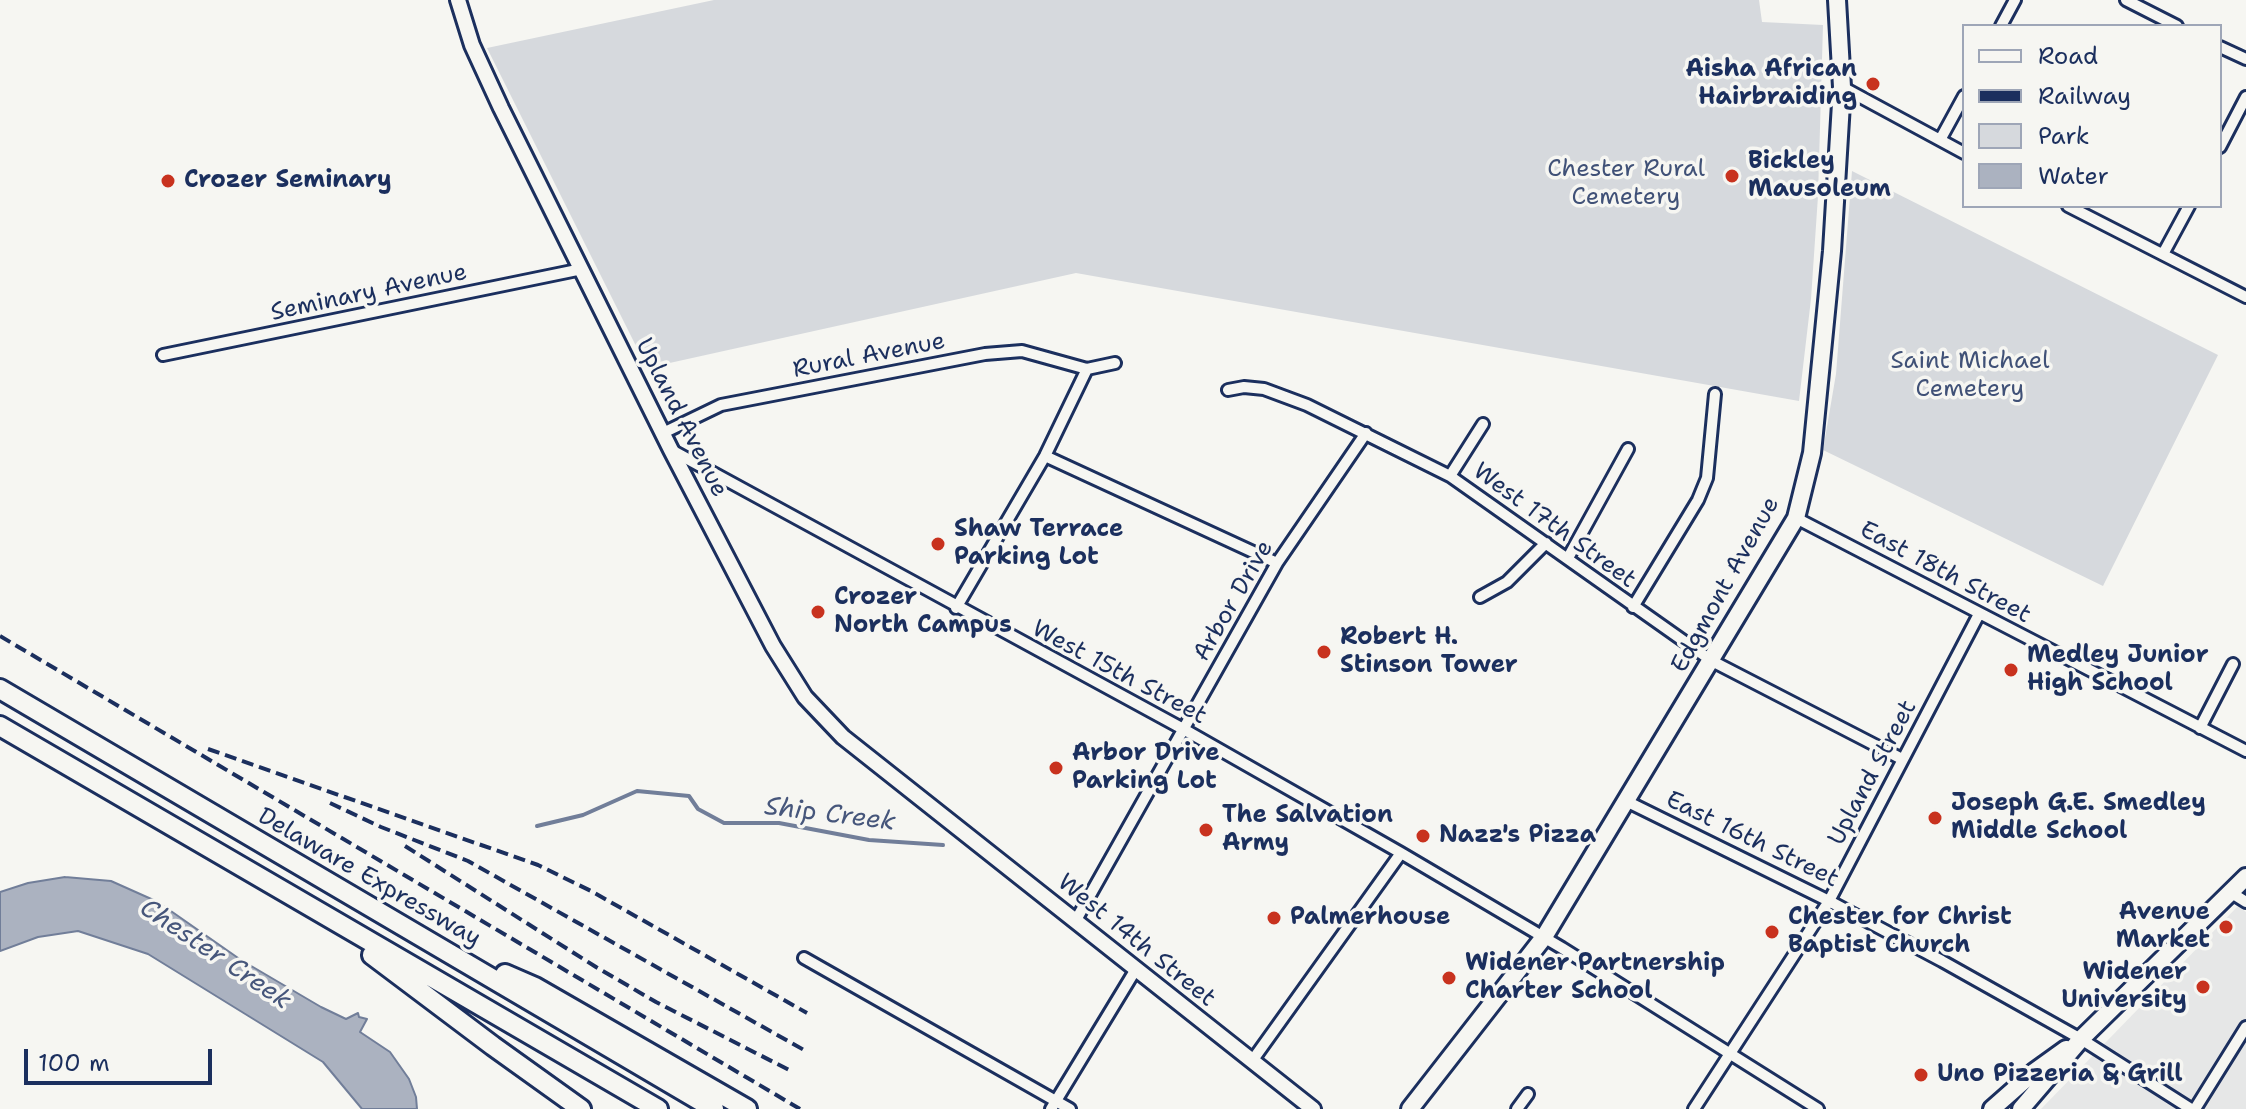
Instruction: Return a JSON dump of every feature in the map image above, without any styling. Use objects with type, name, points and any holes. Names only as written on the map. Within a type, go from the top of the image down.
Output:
[{"type":"highway","name":"Delaware Expressway","points":[[0,689],[714,1109]]},
{"type":"highway","points":[[0,726],[658,1109]]},
{"type":"highway","points":[[269,882],[581,1109]]},
{"type":"highway","points":[[428,940],[535,987],[747,1109]]},
{"type":"main road","name":"Upland Avenue","points":[[458,0],[472,45],[501,108],[671,450],[773,646],[805,697],[843,737],[932,807]]},
{"type":"main road","name":"Edgmont Avenue","points":[[1410,1109],[1544,937],[1796,518],[1812,453],[1832,251],[1842,87],[1837,0]]},
{"type":"main road","name":"West 14th Street","points":[[932,807],[1313,1109]]},
{"type":"main road","points":[[2021,1109],[2081,1039],[2246,877]]},
{"type":"main road","points":[[1992,1109],[2034,1072],[2081,1039]]},
{"type":"street","points":[[2002,24],[2015,0]]},
{"type":"street","points":[[2126,0],[2173,24]]},
{"type":"street","points":[[2222,48],[2246,59]]},
{"type":"street","points":[[1842,87],[1962,152]]},
{"type":"street","points":[[2222,143],[2246,97]]},
{"type":"street","points":[[1940,140],[1962,100]]},
{"type":"street","points":[[2072,208],[2246,297]]},
{"type":"street","points":[[2163,254],[2188,208]]},
{"type":"street","name":"Seminary Avenue","points":[[163,355],[582,269]]},
{"type":"street","name":"Rural Avenue","points":[[663,433],[721,405],[985,354],[1022,351],[1087,369]]},
{"type":"street","points":[[956,608],[1045,456],[1087,369],[1115,363]]},
{"type":"street","name":"West 17th Street","points":[[1228,390],[1244,387],[1264,389],[1307,405],[1450,476],[1712,661],[1902,759]]},
{"type":"street","points":[[1633,607],[1698,500],[1707,478],[1715,394]]},
{"type":"street","points":[[1450,476],[1483,424]]},
{"type":"street","name":"Arbor Drive","points":[[1076,920],[1277,563],[1366,433]]},
{"type":"street","points":[[1568,558],[1628,449]]},
{"type":"street","name":"West 15th Street","points":[[671,450],[956,608],[1185,730],[1401,853],[1544,937],[1818,1109]]},
{"type":"street","points":[[1045,456],[1277,563]]},
{"type":"street","name":"East 18th Street","points":[[1796,518],[2246,751]]},
{"type":"street","points":[[1480,597],[1507,582],[1546,543]]},
{"type":"street","name":"Upland Street","points":[[1694,1109],[1829,901],[1979,614]]},
{"type":"street","points":[[2200,728],[2233,664]]},
{"type":"street","name":"East 16th Street","points":[[1626,801],[1829,901],[2081,1039],[2193,1109]]},
{"type":"street","points":[[1252,1061],[1401,853]]},
{"type":"street","points":[[2230,892],[2246,902]]},
{"type":"street","points":[[804,958],[1054,1105],[1070,1109]]},
{"type":"street","points":[[1054,1105],[1136,969]]},
{"type":"street","points":[[2193,1109],[2246,1027]]},
{"type":"street","points":[[1517,1109],[1528,1094]]},
{"type":"shaded area","name":"Widener University","points":[[2238,906],[2246,912],[2246,1109],[2041,1109]]},
{"type":"green space","name":"Chester Rural Cemetery","points":[[714,0],[1759,0],[1762,22],[1823,25],[1818,196],[1811,299],[1799,401],[1076,273],[647,368],[487,48]]},
{"type":"green space","name":"Saint Michael Cemetery","points":[[1852,171],[2218,355],[2103,586],[1823,450],[1836,374]]},
{"type":"water","name":"Chester Creek","points":[[65,877],[111,881],[158,902],[241,960],[321,1007],[346,1019],[358,1013],[359,1017],[367,1019],[360,1032],[390,1052],[409,1079],[417,1109],[362,1109],[323,1062],[148,954],[78,931],[38,937],[0,951],[0,892],[28,883]]},
{"type":"waterway","name":"Ship Creek","points":[[537,826],[583,815],[637,791],[689,796],[698,809],[724,823],[779,823],[869,840],[943,845]]},
{"type":"railway","points":[[0,636],[800,1109]]},
{"type":"railway","points":[[208,749],[538,865],[591,891],[807,1013]]},
{"type":"railway","points":[[330,803],[468,861],[804,1050]]},
{"type":"railway","points":[[405,846],[656,1002],[791,1071]]},
{"type":"place","name":"Aisha African Hairbraiding","points":[[1873,84]]},
{"type":"place","name":"Bickley Mausoleum","points":[[1732,176]]},
{"type":"place","name":"Crozer Seminary","points":[[168,181]]},
{"type":"place","name":"Shaw Terrace Parking Lot","points":[[938,544]]},
{"type":"place","name":"Crozer North Campus","points":[[818,612]]},
{"type":"place","name":"Robert H. Stinson Tower","points":[[1324,652]]},
{"type":"place","name":"Medley Junior High School","points":[[2011,670]]},
{"type":"place","name":"Arbor Drive Parking Lot","points":[[1056,768]]},
{"type":"place","name":"Joseph G.E. Smedley Middle School","points":[[1935,818]]},
{"type":"place","name":"The Salvation Army","points":[[1206,830]]},
{"type":"place","name":"Nazz's Pizza","points":[[1423,836]]},
{"type":"place","name":"Palmerhouse","points":[[1274,918]]},
{"type":"place","name":"Avenue Market","points":[[2226,927]]},
{"type":"place","name":"Chester for Christ Baptist Church","points":[[1772,932]]},
{"type":"place","name":"Widener Partnership Charter School","points":[[1449,978]]},
{"type":"place","name":"Widener University","points":[[2203,987]]},
{"type":"place","name":"Uno Pizzeria & Grill","points":[[1921,1075]]}]
